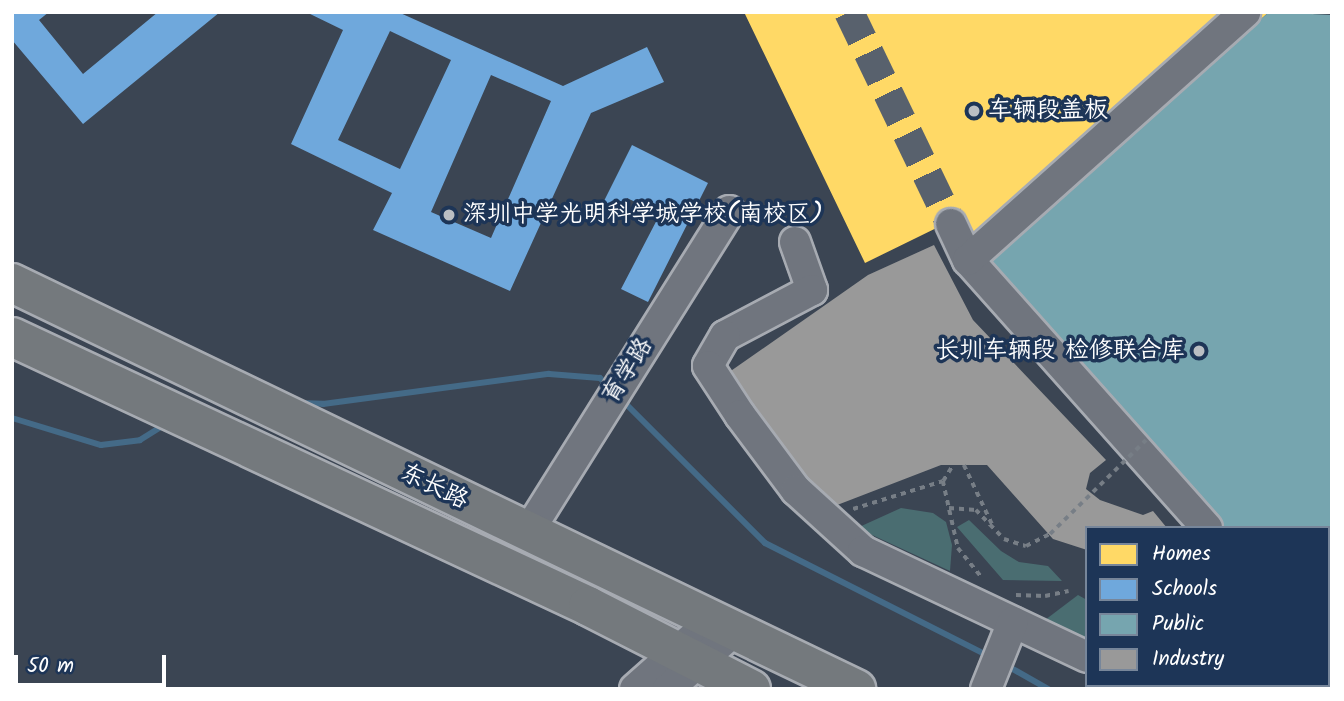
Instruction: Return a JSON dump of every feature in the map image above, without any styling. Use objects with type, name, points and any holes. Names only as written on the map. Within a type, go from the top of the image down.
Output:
[{"type":"main road","name":"东长路","points":[[12,283],[856,689]]},
{"type":"main road","name":"东长路","points":[[12,337],[689,657],[751,689]]},
{"type":"street","points":[[968,260],[1245,12]]},
{"type":"street","name":"育学路","points":[[527,532],[729,211]]},
{"type":"street","points":[[951,224],[968,260],[1205,526]]},
{"type":"street","points":[[795,242],[811,290],[725,336],[708,366],[796,490],[863,551],[1000,645],[1085,657]]},
{"type":"street","points":[[635,689],[689,657],[724,625]]},
{"type":"street","points":[[668,689],[689,657]]},
{"type":"path","points":[[949,508],[976,510],[1004,539],[1026,546],[1049,534],[1146,440]]},
{"type":"path","points":[[844,512],[943,481],[953,465]]},
{"type":"path","points":[[964,465],[995,530]]},
{"type":"path","points":[[943,481],[958,548],[988,583]]},
{"type":"path","points":[[1000,645],[1045,596],[1068,591]]},
{"type":"green space","points":[[901,508],[933,513],[946,522],[952,545],[950,571],[857,528]]},
{"type":"green space","points":[[969,520],[1001,551],[1019,562],[1048,566],[1062,581],[1003,580],[957,527]]},
{"type":"green space","points":[[1078,595],[1085,599],[1085,637],[1045,620]]},
{"type":"building: Homes","name":"车辆段盖板","points":[[744,12],[1269,12],[986,261],[963,215],[865,263]]},
{"type":"building: Homes","points":[[1287,12],[1316,12],[1290,35],[1302,49],[1309,43],[1325,61],[1290,92],[1273,73],[1283,63],[1275,53],[1227,95],[1239,108],[1244,103],[1260,121],[1226,152],[1210,133],[1221,123],[1210,111],[1173,143],[1154,122],[1183,96],[1192,106],[1217,84],[1207,73],[1252,33],[1263,45],[1282,28],[1277,23]]},
{"type":"building: Homes","points":[[1332,144],[1332,185],[1314,201],[1325,214],[1332,211],[1332,240],[1313,257],[1296,238],[1307,228],[1296,216],[1259,249],[1240,227],[1269,202],[1278,212],[1303,190],[1293,179]]},
{"type":"building: Schools","points":[[12,12],[49,12],[39,20],[83,74],[158,12],[220,12],[83,124],[12,40]]},
{"type":"building: Schools","points":[[306,12],[398,12],[563,86],[647,47],[664,82],[591,113],[510,291],[373,230],[392,193],[291,144],[343,30]],"holes":[[[390,31],[451,60],[400,169],[338,140]],[[491,75],[551,101],[491,238],[431,212]]]},
{"type":"building: Schools","points":[[632,145],[708,183],[648,302],[621,289],[660,214],[627,198],[619,213],[602,205]]},
{"type":"building: Public","name":"长圳车辆段 检修联合库","points":[[1269,12],[1332,15],[1332,648],[1330,526],[1222,526],[986,261]]},
{"type":"building: Industry","points":[[934,245],[973,320],[1106,460],[1090,473],[1086,489],[1100,500],[1143,515],[1153,511],[1165,526],[1085,526],[1085,549],[1053,539],[987,465],[941,465],[832,507],[725,375],[868,275]]},
{"type":"waterway","points":[[299,403],[323,404],[549,374],[600,378],[610,388]]},
{"type":"waterway","points":[[620,398],[765,543],[991,657]]},
{"type":"waterway","points":[[12,418],[101,445],[140,440],[167,423]]},
{"type":"waterway","points":[[1004,664],[1048,689]]},
{"type":"tunnel","points":[[849,12],[951,224]]},
{"type":"place","name":"车辆段盖板","points":[[974,111]]},
{"type":"place","name":"深圳中学光明科学城学校(南校区)","points":[[449,215]]},
{"type":"place","name":"长圳车辆段 检修联合库","points":[[1199,351]]}]
